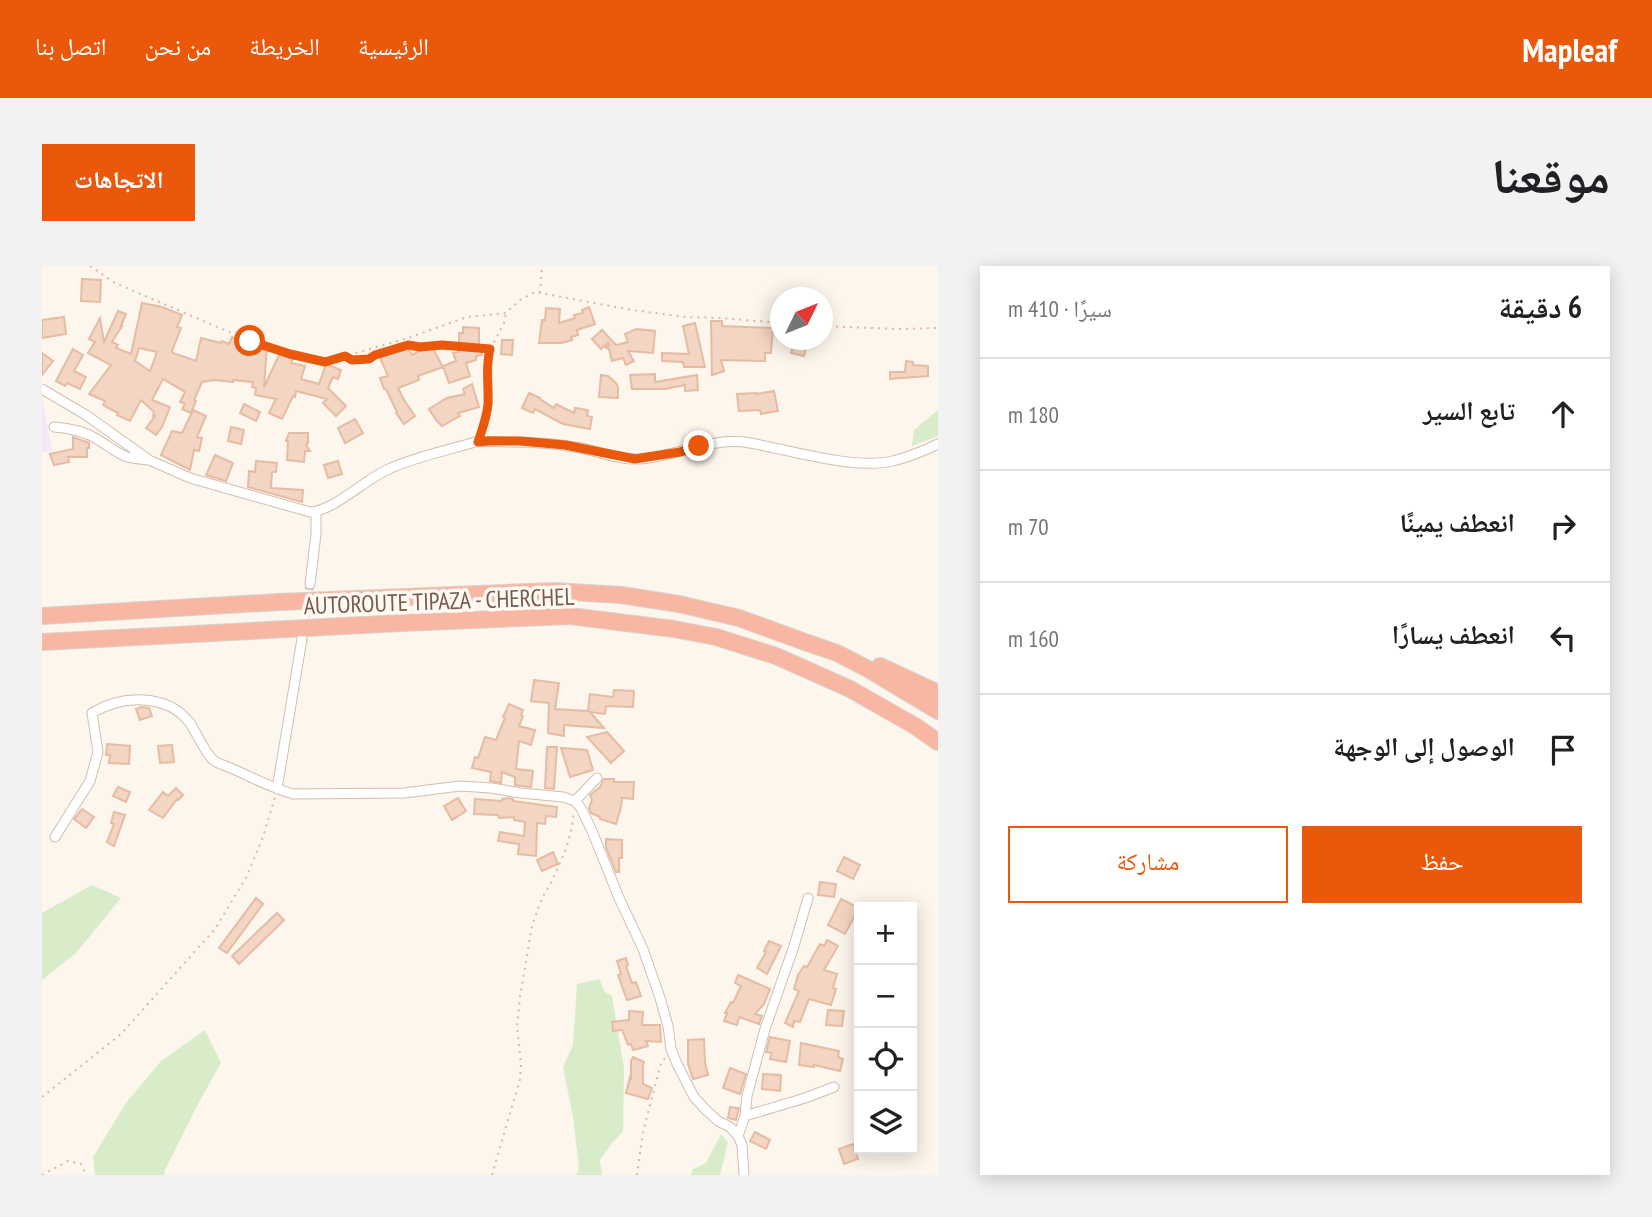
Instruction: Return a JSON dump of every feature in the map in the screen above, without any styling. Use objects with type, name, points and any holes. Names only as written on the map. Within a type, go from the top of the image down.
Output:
[{"type":"highway","name":"AUTOROUTE TIPAZA - CHERCHEL","points":[[42,616],[279,602],[554,591],[621,595],[679,604],[739,618],[836,653],[938,711]]},
{"type":"highway","name":"AUTOROUTE TIPAZA - CHERCHEL","points":[[42,642],[570,616],[674,629],[776,656],[850,689],[938,742]]},
{"type":"highway","points":[[836,653],[885,668],[938,693]]},
{"type":"street","points":[[42,389],[86,415],[149,460],[190,478],[310,512],[316,512],[342,498],[392,467],[478,442],[520,441],[565,445],[635,459],[699,446],[730,442],[749,443],[853,462],[892,461],[938,444]]},
{"type":"street","points":[[54,427],[85,433],[121,455],[149,460]]},
{"type":"street","points":[[310,583],[316,512]]},
{"type":"street","points":[[277,789],[302,639]]},
{"type":"street","points":[[55,837],[90,781],[97,752],[92,713],[105,705],[144,699],[172,706],[188,721],[214,760],[293,794],[404,793],[460,786],[563,797],[575,801],[592,831],[643,948],[668,1026],[671,1049],[684,1080],[706,1110],[738,1136],[742,1146],[744,1175]]},
{"type":"street","points":[[575,801],[597,778]]},
{"type":"street","points":[[738,1136],[765,1029],[808,898]]},
{"type":"street","points":[[745,1116],[834,1087]]},
{"type":"path","points":[[90,266],[115,283],[250,341],[325,362],[408,338],[467,317],[506,313]]},
{"type":"path","points":[[540,293],[542,266]]},
{"type":"path","points":[[478,442],[489,402],[487,378],[490,349],[504,323],[506,313],[535,292],[686,317],[770,322]]},
{"type":"path","points":[[833,327],[898,330],[938,328]]},
{"type":"path","points":[[345,356],[352,360],[369,359],[408,345],[490,349]]},
{"type":"path","points":[[42,1097],[121,1034],[215,929],[246,878],[263,836],[277,789]]},
{"type":"path","points":[[492,1175],[520,1079],[517,1026],[532,926],[542,898],[566,849],[575,801]]},
{"type":"path","points":[[637,1175],[643,1132],[661,1063],[671,1049]]},
{"type":"path","points":[[42,1175],[68,1161],[81,1164],[86,1175]]},
{"type":"shaded area","points":[[42,398],[52,451],[42,453]]},
{"type":"green space","points":[[938,410],[938,436],[912,446],[914,430]]},
{"type":"green space","points":[[92,885],[121,898],[76,953],[42,980],[42,913]]},
{"type":"green space","points":[[599,979],[605,992],[612,996],[624,1068],[623,1132],[600,1160],[602,1175],[576,1175],[579,1169],[573,1117],[563,1067],[573,1045],[577,984]]},
{"type":"green space","points":[[205,1030],[221,1063],[164,1172],[165,1175],[95,1175],[93,1157],[126,1103],[161,1061]]},
{"type":"green space","points":[[721,1134],[728,1142],[720,1175],[691,1175],[693,1169],[706,1163]]},
{"type":"building","points":[[82,279],[101,280],[100,302],[81,301]]},
{"type":"building","points":[[142,303],[162,307],[182,315],[173,353],[196,361],[201,338],[229,344],[232,337],[247,345],[267,346],[264,387],[280,353],[293,359],[291,363],[305,366],[301,379],[319,384],[326,364],[341,370],[338,379],[333,377],[328,388],[346,406],[336,416],[323,403],[327,399],[296,391],[282,419],[269,413],[276,399],[255,395],[253,382],[214,380],[202,382],[191,413],[182,409],[185,404],[180,402],[185,392],[163,379],[152,400],[170,407],[156,435],[146,428],[155,416],[154,412],[141,400],[130,421],[103,405],[105,401],[89,394],[111,365],[88,353],[95,342],[89,339],[100,318],[104,342],[118,311],[126,314],[112,342],[118,345],[116,348],[131,354]],"holes":[[[139,348],[157,352],[150,371],[135,361]]]},
{"type":"building","points":[[589,307],[595,324],[577,330],[578,335],[571,337],[572,340],[539,343],[546,308],[560,309],[559,323],[575,318],[574,315],[583,313],[582,310]]},
{"type":"building","points":[[64,317],[66,334],[42,338],[42,320]]},
{"type":"building","points":[[711,321],[722,321],[722,326],[770,328],[771,353],[765,353],[765,361],[721,360],[724,371],[712,375]]},
{"type":"building","points":[[695,323],[705,367],[684,367],[683,362],[662,361],[662,353],[689,354],[683,326]]},
{"type":"building","points":[[463,327],[479,328],[482,355],[466,363],[470,376],[449,383],[443,366],[456,361],[453,353],[459,352],[459,333],[463,333]]},
{"type":"building","points":[[636,329],[655,331],[653,353],[628,351],[634,361],[626,365],[623,358],[612,361],[609,349],[606,348],[608,343],[601,349],[592,339],[602,330],[616,345],[628,342],[625,334]]},
{"type":"building","points":[[502,340],[513,340],[512,355],[501,354]]},
{"type":"building","points":[[406,345],[412,355],[431,345],[443,367],[418,376],[419,380],[398,388],[415,416],[404,424],[380,378],[388,376],[380,358]]},
{"type":"building","points":[[73,349],[83,355],[74,371],[86,377],[80,389],[56,381]]},
{"type":"building","points":[[792,350],[806,350],[804,356],[791,353]]},
{"type":"building","points":[[42,353],[53,361],[42,375]]},
{"type":"building","points":[[906,361],[913,362],[913,365],[928,366],[928,376],[890,379],[890,372],[905,372]]},
{"type":"building","points":[[655,374],[655,382],[697,375],[698,390],[685,391],[685,385],[665,389],[632,389],[630,375]]},
{"type":"building","points":[[601,375],[608,376],[616,383],[618,398],[599,397]]},
{"type":"building","points":[[472,384],[479,407],[458,413],[460,416],[442,426],[429,409],[447,398],[465,394],[463,389]]},
{"type":"building","points":[[774,391],[778,411],[761,414],[760,410],[739,411],[737,394]]},
{"type":"building","points":[[529,393],[554,408],[556,404],[574,413],[575,408],[588,410],[587,416],[592,417],[590,429],[563,424],[535,409],[533,413],[522,408]]},
{"type":"building","points":[[244,404],[260,412],[256,421],[240,413]]},
{"type":"building","points":[[193,410],[206,416],[197,437],[202,438],[199,451],[194,450],[190,470],[161,455],[172,431],[182,433]]},
{"type":"building","points":[[355,419],[363,433],[345,443],[338,428]]},
{"type":"building","points":[[231,427],[244,430],[241,444],[228,441]]},
{"type":"building","points":[[289,433],[308,433],[306,445],[310,451],[305,451],[304,462],[287,460],[286,441]]},
{"type":"building","points":[[73,437],[89,443],[87,457],[68,457],[69,462],[54,465],[50,454],[73,449]]},
{"type":"building","points":[[215,455],[233,463],[226,481],[206,475]]},
{"type":"building","points":[[256,461],[277,463],[276,472],[272,472],[271,488],[303,490],[302,502],[248,487],[249,471],[255,472]]},
{"type":"building","points":[[338,461],[342,474],[328,478],[324,465]]},
{"type":"building","points":[[534,680],[559,683],[555,709],[588,711],[590,694],[613,697],[614,690],[634,691],[633,707],[606,706],[605,714],[590,712],[604,728],[564,725],[564,736],[548,733],[549,703],[531,701]]},
{"type":"building","points":[[509,704],[523,710],[519,726],[535,730],[531,745],[519,741],[516,769],[533,771],[531,787],[515,785],[515,777],[502,772],[501,783],[490,781],[491,772],[472,768],[485,737],[496,740]]},
{"type":"building","points":[[149,708],[152,716],[140,720],[136,709]]},
{"type":"building","points":[[607,732],[624,751],[611,763],[587,737]]},
{"type":"building","points":[[107,744],[130,746],[129,764],[109,763],[110,755],[106,755]]},
{"type":"building","points":[[172,745],[174,762],[160,763],[158,746]]},
{"type":"building","points":[[547,747],[557,747],[554,789],[545,788]]},
{"type":"building","points":[[561,748],[587,750],[593,770],[570,777]]},
{"type":"building","points":[[604,779],[634,782],[633,799],[622,798],[616,824],[600,819],[591,813],[589,808],[592,800],[590,795],[600,787]]},
{"type":"building","points":[[118,787],[130,792],[126,802],[113,796]]},
{"type":"building","points":[[176,788],[183,795],[163,818],[149,810],[163,792],[168,796]]},
{"type":"building","points":[[458,798],[466,811],[452,820],[444,806]]},
{"type":"building","points":[[509,798],[513,801],[557,807],[556,817],[546,816],[545,824],[537,823],[536,856],[518,854],[519,844],[498,841],[500,832],[524,836],[525,822],[514,820],[514,817],[499,818],[498,815],[474,814],[475,799],[502,801]]},
{"type":"building","points":[[82,809],[94,817],[86,828],[74,819]]},
{"type":"building","points":[[114,812],[125,815],[114,846],[107,842],[114,824],[111,823]]},
{"type":"building","points":[[606,839],[622,840],[619,872],[616,872],[606,847]]},
{"type":"building","points":[[553,852],[558,864],[542,871],[537,860]]},
{"type":"building","points":[[844,857],[860,865],[853,879],[837,871]]},
{"type":"building","points":[[820,882],[836,884],[834,897],[818,895]]},
{"type":"building","points":[[256,898],[263,904],[227,953],[219,948]]},
{"type":"building","points":[[841,899],[854,906],[854,917],[845,934],[828,925]]},
{"type":"building","points":[[277,913],[284,920],[239,964],[232,956]]},
{"type":"building","points":[[827,940],[838,946],[824,970],[837,974],[831,1005],[809,999],[800,1022],[794,1021],[793,1027],[785,1023],[799,991],[794,989],[798,975],[804,966],[807,967],[820,944],[824,946]]},
{"type":"building","points":[[769,941],[781,946],[767,974],[757,968]]},
{"type":"building","points":[[626,958],[632,983],[636,982],[641,996],[627,1000],[618,975],[621,974],[617,961]]},
{"type":"building","points":[[738,975],[770,989],[764,1004],[755,1014],[762,1016],[759,1024],[739,1017],[737,1025],[724,1021],[725,1013],[741,986],[735,983]]},
{"type":"building","points":[[828,1010],[844,1011],[842,1026],[826,1025]]},
{"type":"building","points":[[629,1011],[643,1012],[642,1025],[660,1025],[661,1042],[646,1041],[648,1046],[633,1050],[622,1030],[613,1031],[612,1022],[629,1020]]},
{"type":"building","points":[[770,1037],[790,1041],[786,1062],[770,1059],[772,1053],[766,1052]]},
{"type":"building","points":[[704,1039],[708,1075],[693,1079],[688,1064],[688,1040]]},
{"type":"building","points":[[801,1043],[839,1051],[838,1057],[843,1059],[840,1071],[814,1065],[799,1065]]},
{"type":"building","points":[[633,1057],[644,1062],[643,1084],[652,1088],[648,1099],[626,1093]]},
{"type":"building","points":[[730,1068],[746,1074],[740,1094],[723,1088]]},
{"type":"building","points":[[763,1074],[781,1075],[780,1091],[762,1089]]},
{"type":"building","points":[[730,1107],[739,1108],[736,1120],[728,1118]]},
{"type":"building","points":[[755,1132],[770,1140],[766,1149],[750,1141]]},
{"type":"building","points":[[853,1144],[854,1154],[858,1159],[844,1164],[839,1149]]},
{"type":"tunnel","points":[[303,630],[310,584]]},
{"type":"route","points":[[250,341],[325,362],[345,356],[352,360],[369,359],[408,345],[490,349],[487,378],[489,402],[478,442],[520,441],[565,445],[635,459],[699,446]]}]
